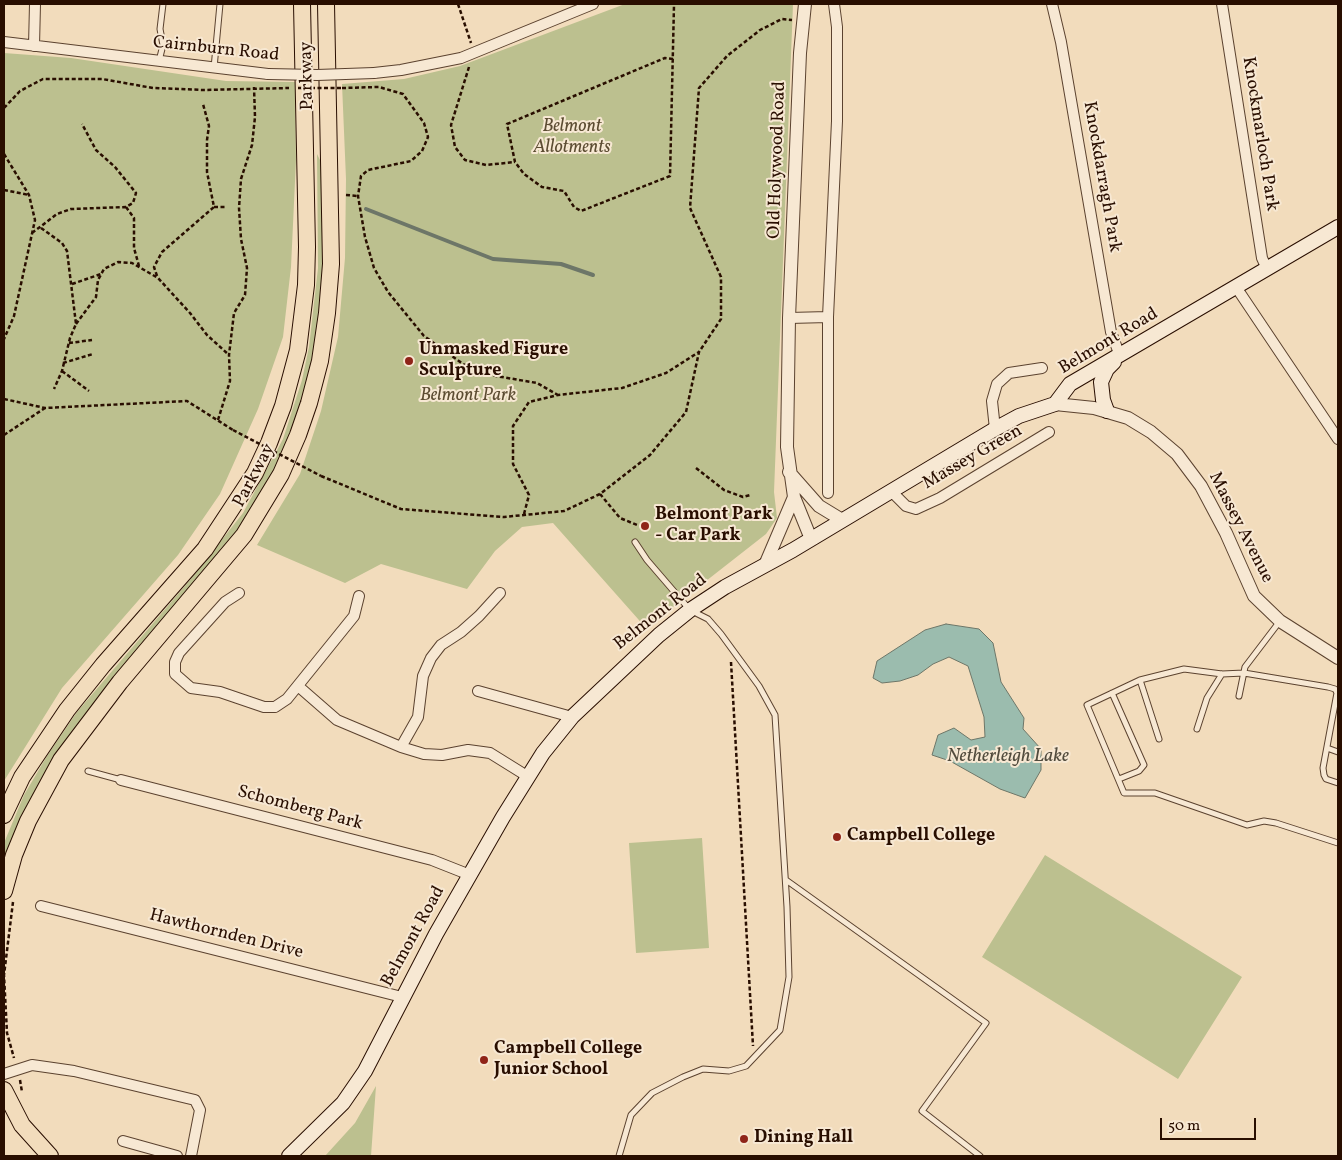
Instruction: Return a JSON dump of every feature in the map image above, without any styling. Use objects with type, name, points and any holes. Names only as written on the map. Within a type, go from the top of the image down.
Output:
[{"type":"highway","name":"Parkway","points":[[4,815],[22,777],[68,710],[103,665],[205,549],[255,473],[283,406],[298,350],[306,284],[307,248],[302,4]]},
{"type":"highway","name":"Parkway","points":[[4,891],[14,855],[28,821],[61,760],[120,682],[244,535],[282,474],[298,435],[320,361],[327,313],[331,264],[326,4]]},
{"type":"highway","points":[[4,1090],[22,1125],[50,1156]]},
{"type":"main road","name":"Belmont Road","points":[[288,1156],[343,1103],[365,1071],[402,998],[470,875],[528,776],[572,717],[659,635],[690,610],[996,428],[1026,413],[1055,404],[1070,384],[1338,227]]},
{"type":"main road","points":[[1107,411],[1103,400],[1101,382],[1107,369],[1120,356]]},
{"type":"street","points":[[34,46],[35,4]]},
{"type":"street","name":"Cairnburn Road","points":[[4,42],[268,74],[374,73],[401,70],[475,52],[593,4]]},
{"type":"street","name":"Old Holywood Road","points":[[805,4],[802,20],[790,318],[787,447],[794,497],[811,539]]},
{"type":"street","points":[[828,493],[828,317],[837,122],[837,27],[834,4]]},
{"type":"street","name":"Knockdarragh Park","points":[[1052,4],[1061,42],[1111,332],[1120,356]]},
{"type":"street","name":"Knockmarloch Park","points":[[1222,4],[1262,258],[1267,269]]},
{"type":"street","points":[[1236,287],[1338,439]]},
{"type":"street","points":[[790,318],[828,317]]},
{"type":"street","points":[[996,428],[992,401],[997,384],[1009,373],[1042,368]]},
{"type":"street","name":"Massey Avenue","points":[[1055,404],[1074,404],[1107,411],[1128,418],[1151,432],[1177,454],[1201,486],[1226,533],[1254,596],[1280,621],[1338,658]]},
{"type":"street","name":"Massey Green","points":[[891,490],[906,506],[916,509],[940,498],[1048,432]]},
{"type":"street","points":[[789,472],[819,506],[842,520]]},
{"type":"street","points":[[765,565],[794,497]]},
{"type":"street","points":[[239,592],[225,602],[179,653],[175,662],[175,674],[191,688],[220,692],[264,707],[275,707],[287,699],[354,616],[359,596]]},
{"type":"street","points":[[401,747],[418,717],[423,676],[431,658],[441,645],[461,632],[500,593]]},
{"type":"street","points":[[298,686],[337,720],[401,747],[433,755],[468,750],[490,753],[528,776]]},
{"type":"street","points":[[478,691],[572,717]]},
{"type":"street","name":"Schomberg Park","points":[[121,780],[432,860],[470,875]]},
{"type":"street","name":"Hawthornden Drive","points":[[41,906],[402,998]]},
{"type":"street","points":[[4,1074],[32,1065],[74,1071],[195,1100],[200,1110],[192,1156]]},
{"type":"street","points":[[123,1141],[177,1156]]},
{"type":"lane","points":[[159,61],[163,45],[160,29],[163,4]]},
{"type":"lane","points":[[214,68],[220,4]]},
{"type":"lane","points":[[620,1156],[632,1115],[652,1094],[683,1076],[704,1069],[729,1071],[746,1066],[754,1058],[780,1030],[789,977],[786,880],[775,715],[759,686],[730,646],[708,619],[690,610],[648,560],[636,542]]},
{"type":"lane","points":[[1239,696],[1245,666],[1280,621]]},
{"type":"lane","points":[[1338,783],[1326,779],[1324,775],[1337,693],[1335,689],[1244,673],[1222,674],[1184,669],[1140,680],[1087,704],[1124,793],[1156,793],[1247,825],[1264,822],[1276,823],[1338,844]]},
{"type":"lane","points":[[1197,729],[1207,698],[1222,674]]},
{"type":"lane","points":[[1140,680],[1159,739]]},
{"type":"lane","points":[[1112,693],[1144,765],[1140,771],[1119,779]]},
{"type":"lane","points":[[1327,748],[1338,752]]},
{"type":"lane","points":[[88,771],[121,780]]},
{"type":"lane","points":[[786,880],[986,1023],[922,1110],[980,1156]]},
{"type":"path","points":[[458,4],[475,52],[461,87],[451,125],[455,147],[465,160],[486,165],[515,162]]},
{"type":"path","points":[[673,60],[665,58],[507,124],[515,162],[524,174],[542,187],[564,191],[574,207],[581,211],[670,176],[673,60],[674,5]]},
{"type":"path","points":[[4,399],[45,408],[187,401],[233,430],[321,476],[401,510],[504,517],[564,511],[600,494],[650,455],[686,412],[699,352],[721,320],[722,278],[690,208],[699,88],[727,56],[760,30],[782,20],[802,20]]},
{"type":"path","points":[[4,108],[20,91],[43,79],[102,79],[153,88],[204,90],[254,87],[379,87],[403,94],[424,123],[428,137],[422,151],[411,162],[368,170],[360,176],[358,196],[365,237],[374,268],[388,292],[424,336],[463,364],[490,375],[537,383],[558,395]]},
{"type":"path","points":[[300,82],[300,92]]},
{"type":"path","points":[[218,420],[230,381],[229,355],[234,313],[245,295],[247,268],[241,239],[239,208],[241,180],[252,145],[256,117],[254,87]]},
{"type":"path","points":[[203,104],[209,126],[206,140],[207,172],[214,207]]},
{"type":"path","points":[[32,233],[58,214],[71,209],[126,207],[132,202],[136,193],[115,167],[96,150],[82,124]]},
{"type":"path","points":[[4,154],[29,195],[35,220],[14,316],[4,339]]},
{"type":"path","points":[[4,190],[29,195]]},
{"type":"path","points":[[346,195],[358,196]]},
{"type":"path","points":[[126,207],[134,218],[134,248],[139,266]]},
{"type":"path","points":[[158,278],[154,267],[162,252],[214,207],[226,207]]},
{"type":"path","points":[[41,228],[62,243],[67,251],[76,324]]},
{"type":"path","points":[[54,389],[62,371],[76,324],[96,297],[98,280],[104,269],[118,262],[132,263],[158,278],[207,335],[229,355]]},
{"type":"path","points":[[72,284],[102,274]]},
{"type":"path","points":[[69,343],[92,340]]},
{"type":"path","points":[[524,514],[529,495],[513,464],[513,426],[529,402],[558,395],[622,388],[666,373],[699,352]]},
{"type":"path","points":[[63,363],[93,354]]},
{"type":"path","points":[[62,371],[89,391]]},
{"type":"path","points":[[4,435],[45,408]]},
{"type":"path","points":[[261,446],[264,439]]},
{"type":"path","points":[[696,468],[724,490],[743,497],[750,495]]},
{"type":"path","points":[[600,494],[620,518],[637,525]]},
{"type":"path","points":[[730,646],[754,1058]]},
{"type":"green space","name":"Belmont Park","points":[[625,4],[793,4],[774,492],[777,518],[766,534],[646,628],[553,523],[522,527],[495,551],[467,589],[381,564],[345,583],[257,545],[300,474],[321,411],[338,337],[345,258],[346,179],[342,84],[404,79],[460,66]]},
{"type":"green space","points":[[4,53],[71,58],[226,81],[295,82],[296,160],[291,267],[283,337],[258,409],[220,494],[178,555],[62,688],[4,781]]},
{"type":"green space","points":[[317,154],[320,160],[323,154],[323,302],[308,387],[279,467],[249,519],[127,665],[4,870],[4,843],[24,795],[47,756],[77,712],[190,580],[243,513],[283,439],[302,380],[309,347],[318,268]]},
{"type":"green space","points":[[702,838],[709,948],[636,953],[629,843]]},
{"type":"green space","points":[[1045,855],[1242,977],[1178,1079],[982,957]]},
{"type":"green space","points":[[376,1086],[371,1156],[325,1156],[355,1123]]},
{"type":"water","name":"Netherleigh Lake","points":[[946,624],[979,629],[993,643],[1001,682],[1024,718],[1023,729],[1041,749],[1041,770],[1025,798],[1000,789],[950,761],[932,755],[938,735],[954,728],[971,740],[985,737],[984,717],[968,666],[949,657],[933,664],[918,675],[900,681],[882,683],[873,678],[877,661],[925,630]]},
{"type":"waterway","points":[[366,209],[493,259],[561,264],[593,275]]},
{"type":"place","name":"Unmasked Figure Sculpture","points":[[409,361]]},
{"type":"place","name":"Belmont Park - Car Park","points":[[645,526]]},
{"type":"place","name":"Campbell College","points":[[837,837]]},
{"type":"place","name":"Campbell College Junior School","points":[[484,1060]]},
{"type":"place","name":"Dining Hall","points":[[744,1139]]},
{"type":"park label","name":"Belmont Allotments","points":[[572,138]]}]
